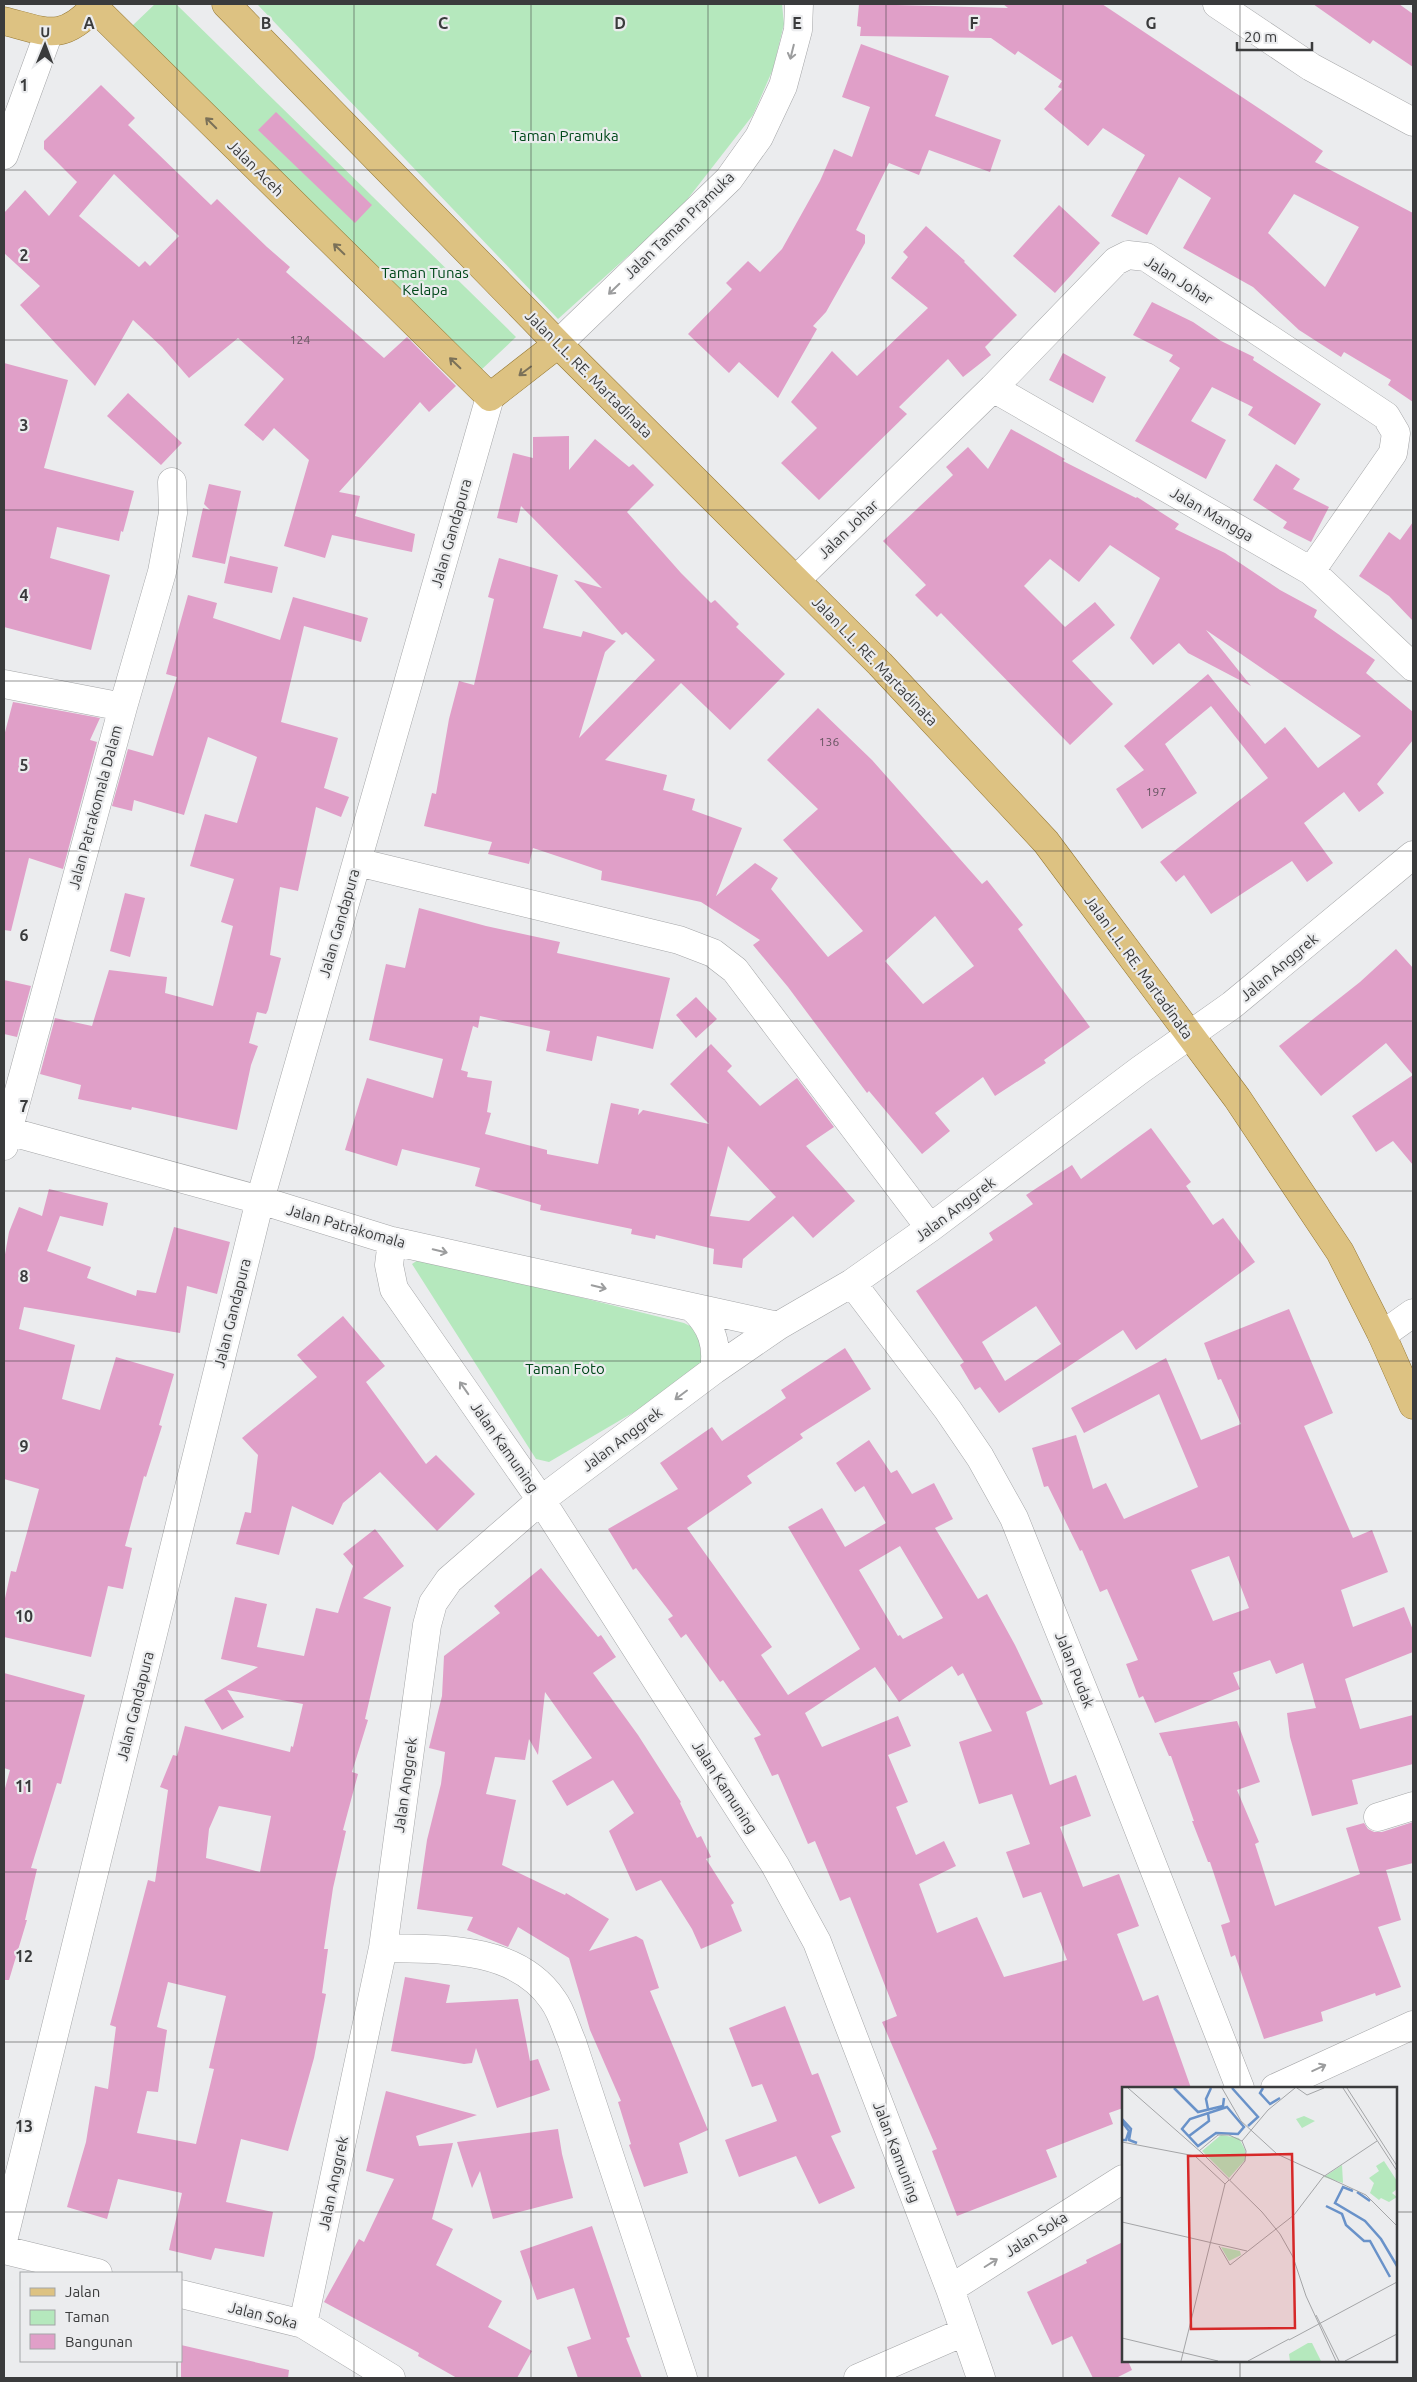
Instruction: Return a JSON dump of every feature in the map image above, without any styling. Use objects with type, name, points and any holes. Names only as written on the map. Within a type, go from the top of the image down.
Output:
[{"type":"main road","name":"Jalan L.L. RE. Martadinata","points":[[226,4],[558,344],[907,692],[1046,842],[1237,1098],[1340,1252],[1382,1335],[1413,1406]]},
{"type":"main road","name":"Jalan Aceh","points":[[49,32],[69,28],[95,6],[490,397]]},
{"type":"main road","points":[[4,21],[49,32]]},
{"type":"main road","points":[[490,397],[558,344]]},
{"type":"street","name":"Jalan Taman Pramuka","points":[[558,344],[729,179],[759,138],[783,86],[798,30],[799,4]]},
{"type":"street","points":[[1217,4],[1312,66],[1413,122]]},
{"type":"street","points":[[4,155],[49,32]]},
{"type":"street","name":"Jalan Johar","points":[[796,580],[993,388],[1116,262],[1128,255],[1146,257],[1386,416],[1396,433],[1393,453],[1311,572]]},
{"type":"street","name":"Jalan Mangga","points":[[993,388],[1311,572],[1413,667]]},
{"type":"street","name":"Jalan Gandapura","points":[[4,2238],[260,1200],[490,397]]},
{"type":"street","name":"Jalan Patrakomala Dalam","points":[[5,1136],[122,707],[162,572],[174,513],[172,482]]},
{"type":"street","points":[[4,684],[122,707]]},
{"type":"street","name":"Jalan Anggrek","points":[[303,2324],[383,1948],[427,1625],[433,1603],[449,1580],[542,1500],[714,1370],[778,1326],[852,1283],[930,1228],[1140,1070],[1232,1005],[1413,855]]},
{"type":"street","points":[[357,862],[679,940],[713,953],[735,970],[930,1228]]},
{"type":"street","name":"Jalan Patrakomala","points":[[5,1136],[260,1200],[392,1241],[778,1326]]},
{"type":"street","name":"Jalan Kamuning","points":[[392,1241],[390,1265],[394,1289],[542,1500],[775,1865],[817,1942],[950,2289],[981,2378]]},
{"type":"street","name":"Jalan Pudak","points":[[852,1283],[948,1410],[980,1457],[1014,1518],[1240,2087]]},
{"type":"street","points":[[693,1308],[710,1329],[716,1356],[714,1370]]},
{"type":"street","points":[[1382,1335],[1413,1313]]},
{"type":"street","points":[[1378,1817],[1413,1806]]},
{"type":"street","points":[[383,1948],[465,1952],[498,1960],[518,1967],[537,1981],[554,2000],[572,2042],[683,2378]]},
{"type":"street","points":[[1277,2087],[1413,2025]]},
{"type":"street","name":"Jalan Soka","points":[[950,2289],[1122,2180]]},
{"type":"street","points":[[4,2250],[94,2272]]},
{"type":"street","name":"Jalan Soka","points":[[182,2294],[303,2324],[391,2378]]},
{"type":"street","points":[[858,2378],[964,2332]]},
{"type":"green space","name":"Taman Tunas Kelapa","points":[[155,4],[176,4],[516,337],[481,370],[195,87],[131,27]]},
{"type":"green space","name":"Taman Pramuka","points":[[257,4],[782,4],[784,24],[773,69],[753,115],[679,210],[558,319]]},
{"type":"green space","name":"Taman Foto","points":[[421,1258],[684,1323],[700,1331],[704,1371],[549,1462],[536,1459],[412,1264]]},
{"type":"building","points":[[859,4],[1008,8],[1003,4],[1102,4],[1323,151],[1315,162],[1413,213],[1413,402],[1388,385],[1391,380],[1344,352],[1341,357],[1299,330],[1253,287],[1183,248],[1211,198],[1179,177],[1147,235],[1111,216],[1145,155],[1103,128],[1088,146],[1044,109],[1062,89],[1058,87],[1062,81],[1018,51],[1015,55],[991,38],[860,36],[861,27],[857,26]],"holes":[[[1294,194],[1359,227],[1325,287],[1268,233]]]},
{"type":"building","points":[[1313,4],[1399,4],[1413,14],[1413,67],[1373,40],[1370,44]]},
{"type":"building","points":[[861,44],[949,76],[935,116],[1001,140],[990,172],[929,150],[919,175],[889,163],[856,230],[865,235],[865,243],[826,312],[813,326],[817,329],[778,398],[739,362],[729,373],[688,334],[732,289],[726,283],[748,261],[760,272],[782,249],[820,181],[834,149],[852,157],[870,107],[842,97]]},
{"type":"building","points":[[101,85],[135,118],[128,125],[211,205],[217,199],[290,267],[286,272],[384,358],[407,337],[456,386],[429,412],[420,402],[339,492],[360,496],[355,516],[415,534],[412,552],[332,535],[325,558],[284,546],[309,460],[274,428],[263,441],[244,425],[284,379],[238,338],[189,378],[162,347],[133,320],[95,386],[20,305],[40,286],[4,253],[4,213],[25,190],[49,216],[77,182],[44,149],[44,141]],"holes":[[[114,174],[179,236],[150,266],[145,261],[139,267],[79,216]]]},
{"type":"building","points":[[276,112],[372,205],[355,223],[258,130]]},
{"type":"building","points":[[1059,205],[1100,243],[1055,293],[1013,256]]},
{"type":"building","points":[[926,226],[965,261],[1017,315],[985,347],[991,355],[963,377],[948,359],[899,407],[907,414],[819,500],[781,463],[817,428],[791,402],[832,351],[857,376],[928,308],[891,278],[908,257],[903,252]]},
{"type":"building","points":[[1152,302],[1193,322],[1221,341],[1254,357],[1253,360],[1321,404],[1295,445],[1248,415],[1253,407],[1212,387],[1191,421],[1226,440],[1206,479],[1135,441],[1180,368],[1169,361],[1173,355],[1133,335]]},
{"type":"building","points":[[1063,353],[1106,377],[1093,403],[1049,380]]},
{"type":"building","points":[[4,363],[68,380],[44,468],[134,491],[119,541],[57,527],[50,558],[110,575],[91,650],[4,627]]},
{"type":"building","points":[[128,393],[182,443],[161,465],[107,416]]},
{"type":"building","points":[[1011,429],[1065,459],[1063,461],[1137,497],[1179,524],[1175,529],[1225,553],[1280,590],[1317,610],[1314,617],[1375,660],[1366,673],[1413,712],[1413,740],[1377,784],[1384,793],[1359,812],[1344,792],[1304,823],[1333,863],[1307,882],[1292,861],[1211,914],[1184,875],[1176,882],[1160,862],[1268,778],[1211,706],[1165,744],[1197,793],[1142,829],[1116,789],[1144,770],[1124,746],[1208,674],[1265,744],[1285,727],[1318,768],[1361,736],[1206,630],[1251,686],[1188,653],[1179,643],[1153,665],[1130,638],[1160,578],[1110,545],[1079,582],[1050,559],[1024,586],[1065,627],[1095,602],[1115,625],[1072,661],[1113,704],[1070,745],[941,613],[937,617],[915,595],[926,585],[883,541],[953,475],[946,467],[968,447],[988,469]]},
{"type":"building","points":[[569,436],[569,470],[595,439],[629,467],[633,464],[654,485],[627,512],[681,573],[711,603],[715,600],[739,624],[736,627],[785,674],[730,730],[681,683],[605,760],[667,775],[663,790],[695,799],[692,810],[742,828],[716,896],[755,863],[778,878],[771,889],[828,957],[863,931],[783,840],[818,809],[767,760],[818,708],[872,760],[982,884],[987,880],[1023,925],[1018,929],[1090,1027],[1044,1060],[1046,1063],[995,1096],[983,1077],[935,1113],[950,1131],[922,1154],[869,1091],[867,1093],[788,987],[753,945],[760,940],[701,902],[601,880],[602,871],[533,848],[529,864],[488,854],[492,842],[424,826],[432,793],[436,794],[449,719],[459,681],[474,685],[494,599],[488,597],[499,558],[558,575],[543,628],[581,637],[583,631],[616,641],[605,652],[579,738],[655,660],[626,632],[622,635],[574,580],[602,588],[521,506],[517,523],[497,518],[513,453],[533,458],[533,437]],"holes":[[[935,916],[974,966],[923,1004],[885,961]]]},
{"type":"building","points":[[1276,464],[1300,479],[1293,489],[1329,507],[1311,542],[1283,528],[1287,522],[1253,500]]},
{"type":"building","points":[[209,484],[241,491],[225,564],[192,557],[203,508],[210,510],[204,504]]},
{"type":"building","points":[[1413,522],[1413,621],[1389,596],[1359,576],[1389,532],[1400,540]]},
{"type":"building","points":[[230,556],[278,567],[272,593],[224,583]]},
{"type":"building","points":[[188,595],[217,603],[213,618],[280,640],[293,597],[368,618],[361,642],[304,626],[281,722],[338,738],[324,788],[349,797],[341,817],[316,807],[298,891],[280,887],[270,955],[281,958],[268,1010],[266,1014],[257,1012],[249,1043],[258,1046],[251,1065],[237,1130],[132,1107],[131,1110],[78,1099],[81,1085],[40,1074],[55,1018],[92,1026],[109,970],[167,977],[165,993],[213,1006],[233,926],[221,922],[234,879],[190,866],[205,814],[237,823],[257,757],[208,737],[184,815],[134,800],[132,811],[112,806],[128,749],[153,756],[177,677],[166,674]]},
{"type":"building","points":[[13,702],[100,718],[90,740],[97,742],[63,869],[29,858],[11,931],[4,930],[4,736]]},
{"type":"building","points":[[125,893],[145,898],[130,957],[110,951]]},
{"type":"building","points":[[419,908],[486,926],[560,942],[557,953],[670,978],[653,1049],[597,1036],[592,1061],[546,1051],[550,1031],[480,1016],[478,1028],[473,1026],[461,1070],[468,1072],[467,1077],[492,1081],[487,1112],[491,1113],[485,1134],[547,1150],[547,1154],[598,1164],[611,1103],[639,1109],[638,1115],[643,1110],[709,1124],[670,1084],[711,1044],[732,1066],[727,1071],[760,1106],[797,1078],[834,1127],[806,1146],[855,1201],[813,1238],[793,1216],[743,1259],[742,1268],[713,1264],[714,1249],[656,1235],[655,1239],[631,1234],[632,1229],[540,1210],[541,1205],[475,1186],[480,1168],[402,1149],[397,1166],[345,1150],[367,1078],[433,1098],[443,1059],[369,1040],[386,964],[405,968]],"holes":[[[728,1146],[776,1197],[749,1221],[710,1216]]]},
{"type":"building","points":[[1396,949],[1413,968],[1413,1075],[1386,1043],[1321,1096],[1279,1046],[1360,982]]},
{"type":"building","points":[[4,980],[31,986],[17,1037],[4,1034]]},
{"type":"building","points":[[696,997],[717,1019],[696,1038],[676,1015]]},
{"type":"building","points":[[1413,1075],[1413,1165],[1393,1141],[1376,1152],[1352,1116]]},
{"type":"building","points":[[1151,1128],[1191,1182],[1186,1186],[1213,1225],[1223,1218],[1255,1262],[1136,1350],[1123,1330],[999,1413],[980,1387],[975,1390],[960,1365],[964,1362],[916,1291],[993,1240],[989,1233],[1033,1204],[1026,1195],[1072,1165],[1081,1179]],"holes":[[[1036,1306],[1061,1344],[1005,1381],[982,1342]]]},
{"type":"building","points":[[49,1189],[108,1203],[103,1226],[60,1216],[47,1251],[91,1267],[87,1278],[136,1296],[137,1290],[156,1293],[174,1227],[230,1242],[217,1294],[187,1286],[180,1333],[24,1307],[19,1329],[75,1345],[62,1399],[100,1410],[116,1357],[174,1374],[159,1425],[162,1426],[146,1477],[144,1476],[125,1546],[132,1548],[123,1589],[108,1586],[91,1657],[4,1637],[4,1603],[11,1571],[16,1572],[39,1489],[4,1479],[4,1260],[9,1232],[19,1207],[42,1216]]},
{"type":"building","points":[[1289,1309],[1333,1413],[1304,1426],[1353,1538],[1372,1530],[1388,1572],[1341,1590],[1353,1627],[1404,1607],[1413,1630],[1413,1652],[1345,1679],[1360,1729],[1413,1715],[1413,1764],[1352,1780],[1358,1804],[1312,1816],[1290,1737],[1287,1713],[1316,1708],[1303,1663],[1276,1674],[1270,1660],[1233,1673],[1240,1689],[1155,1723],[1143,1696],[1139,1698],[1126,1664],[1138,1660],[1107,1589],[1100,1592],[1082,1550],[1080,1551],[1048,1486],[1044,1487],[1032,1448],[1076,1435],[1093,1489],[1106,1483],[1124,1519],[1198,1487],[1159,1394],[1084,1433],[1071,1408],[1166,1358],[1201,1440],[1241,1424],[1221,1379],[1218,1380],[1204,1343]],"holes":[[[1229,1556],[1249,1608],[1213,1621],[1191,1570]]]},
{"type":"building","points":[[343,1316],[385,1366],[366,1382],[426,1464],[436,1455],[475,1494],[437,1531],[380,1472],[343,1503],[333,1525],[292,1506],[279,1555],[236,1544],[245,1512],[251,1513],[258,1455],[242,1438],[317,1377],[297,1355]]},
{"type":"building","points":[[845,1348],[871,1389],[800,1434],[803,1438],[747,1476],[752,1483],[687,1528],[772,1647],[761,1655],[788,1695],[860,1649],[788,1527],[822,1508],[845,1547],[886,1523],[864,1486],[855,1492],[836,1463],[869,1440],[891,1473],[897,1470],[912,1494],[934,1483],[953,1519],[935,1528],[978,1599],[987,1594],[1015,1645],[1043,1704],[1026,1712],[1050,1785],[1076,1775],[1091,1816],[1060,1827],[1083,1887],[1119,1874],[1139,1926],[1117,1934],[1143,2001],[1158,1995],[1191,2087],[1122,2087],[1122,2108],[1109,2113],[1113,2124],[1046,2150],[1057,2177],[957,2216],[932,2151],[937,2149],[882,2022],[897,2016],[850,1897],[840,1901],[815,1841],[808,1844],[778,1774],[772,1776],[754,1738],[761,1735],[723,1680],[720,1682],[686,1634],[681,1638],[668,1619],[673,1616],[636,1568],[633,1570],[608,1529],[678,1489],[660,1463],[712,1427],[722,1441],[786,1398],[781,1390]],"holes":[[[900,1546],[943,1618],[903,1639],[900,1635],[898,1636],[859,1570]],[[952,1666],[958,1676],[963,1673],[992,1731],[959,1742],[979,1804],[1012,1794],[1030,1844],[1006,1852],[1023,1898],[1041,1892],[1067,1960],[1004,1977],[977,1917],[937,1933],[919,1884],[956,1866],[944,1841],[916,1855],[896,1807],[908,1802],[888,1755],[911,1746],[898,1716],[822,1747],[805,1713],[875,1667],[899,1702]]]},
{"type":"building","points":[[375,1529],[404,1566],[363,1598],[391,1607],[365,1719],[368,1720],[352,1772],[358,1774],[343,1830],[346,1831],[333,1888],[324,1949],[328,1949],[322,1993],[326,1994],[314,2058],[288,2151],[241,2139],[226,2202],[273,2212],[264,2257],[215,2248],[211,2260],[169,2250],[182,2193],[118,2179],[107,2219],[67,2207],[86,2142],[95,2086],[108,2089],[116,2027],[110,2025],[148,1880],[155,1882],[168,1790],[160,1787],[173,1755],[177,1756],[185,1726],[290,1752],[291,1746],[293,1747],[303,1704],[227,1690],[244,1717],[222,1730],[204,1700],[258,1667],[221,1659],[235,1597],[267,1604],[257,1647],[304,1656],[316,1608],[338,1613],[353,1566],[343,1554]],"holes":[[[219,1806],[271,1816],[260,1872],[206,1858],[209,1829]],[[168,1982],[226,1996],[209,2068],[214,2069],[196,2144],[137,2133],[147,2091],[158,2092],[167,2030],[157,2027]]]},
{"type":"building","points":[[541,1568],[598,1637],[601,1635],[616,1657],[593,1673],[638,1735],[681,1802],[697,1838],[701,1836],[711,1857],[706,1859],[734,1903],[731,1905],[742,1931],[701,1949],[692,1929],[661,1880],[636,1891],[609,1831],[634,1813],[613,1780],[567,1806],[552,1781],[592,1758],[545,1692],[538,1755],[529,1739],[525,1760],[495,1757],[486,1794],[516,1800],[502,1865],[565,1895],[566,1893],[609,1919],[589,1951],[636,1936],[643,1940],[659,1988],[650,1991],[708,2130],[679,2143],[688,2173],[644,2187],[629,2145],[631,2144],[618,2102],[621,2101],[590,2030],[569,1958],[518,1927],[508,1947],[467,1930],[473,1917],[417,1909],[427,1840],[441,1784],[445,1752],[429,1748],[442,1696],[444,1656],[500,1613],[494,1606]]},
{"type":"building","points":[[4,1673],[85,1695],[61,1784],[57,1783],[31,1868],[37,1869],[25,1920],[27,1920],[9,1980],[4,1980],[4,1792],[10,1770],[4,1768]]},
{"type":"building","points":[[1237,1721],[1260,1782],[1237,1790],[1259,1842],[1255,1844],[1275,1906],[1360,1874],[1346,1828],[1364,1823],[1368,1829],[1374,1832],[1382,1832],[1413,1822],[1413,1863],[1386,1870],[1401,1920],[1378,1927],[1401,1987],[1376,1996],[1375,1993],[1321,2012],[1323,2021],[1264,2039],[1235,1955],[1231,1957],[1221,1925],[1230,1922],[1210,1862],[1208,1862],[1192,1821],[1194,1821],[1171,1756],[1169,1756],[1159,1733]]},
{"type":"building","points":[[405,1977],[450,1985],[446,2003],[518,1999],[530,2061],[538,2059],[550,2090],[497,2108],[476,2048],[472,2063],[464,2064],[391,2051]]},
{"type":"building","points":[[785,2006],[812,2075],[818,2073],[841,2132],[831,2136],[855,2188],[819,2204],[796,2156],[739,2177],[725,2140],[777,2121],[762,2084],[752,2087],[729,2028]]},
{"type":"building","points":[[386,2091],[477,2115],[416,2136],[419,2146],[453,2143],[432,2219],[453,2229],[436,2265],[502,2301],[488,2327],[532,2351],[517,2378],[457,2378],[418,2356],[419,2353],[324,2302],[359,2239],[364,2242],[394,2179],[366,2171]]},
{"type":"building","points":[[558,2129],[573,2198],[493,2219],[480,2171],[472,2188],[457,2142]]},
{"type":"building","points":[[592,2226],[630,2337],[626,2338],[642,2378],[578,2378],[567,2347],[591,2339],[574,2288],[537,2300],[520,2251]]},
{"type":"building","points":[[1122,2242],[1122,2362],[1128,2362],[1132,2370],[1116,2378],[1093,2378],[1072,2336],[1052,2345],[1027,2292],[1087,2263],[1086,2260]]},
{"type":"building","points":[[182,2345],[289,2370],[288,2378],[181,2378]]}]
